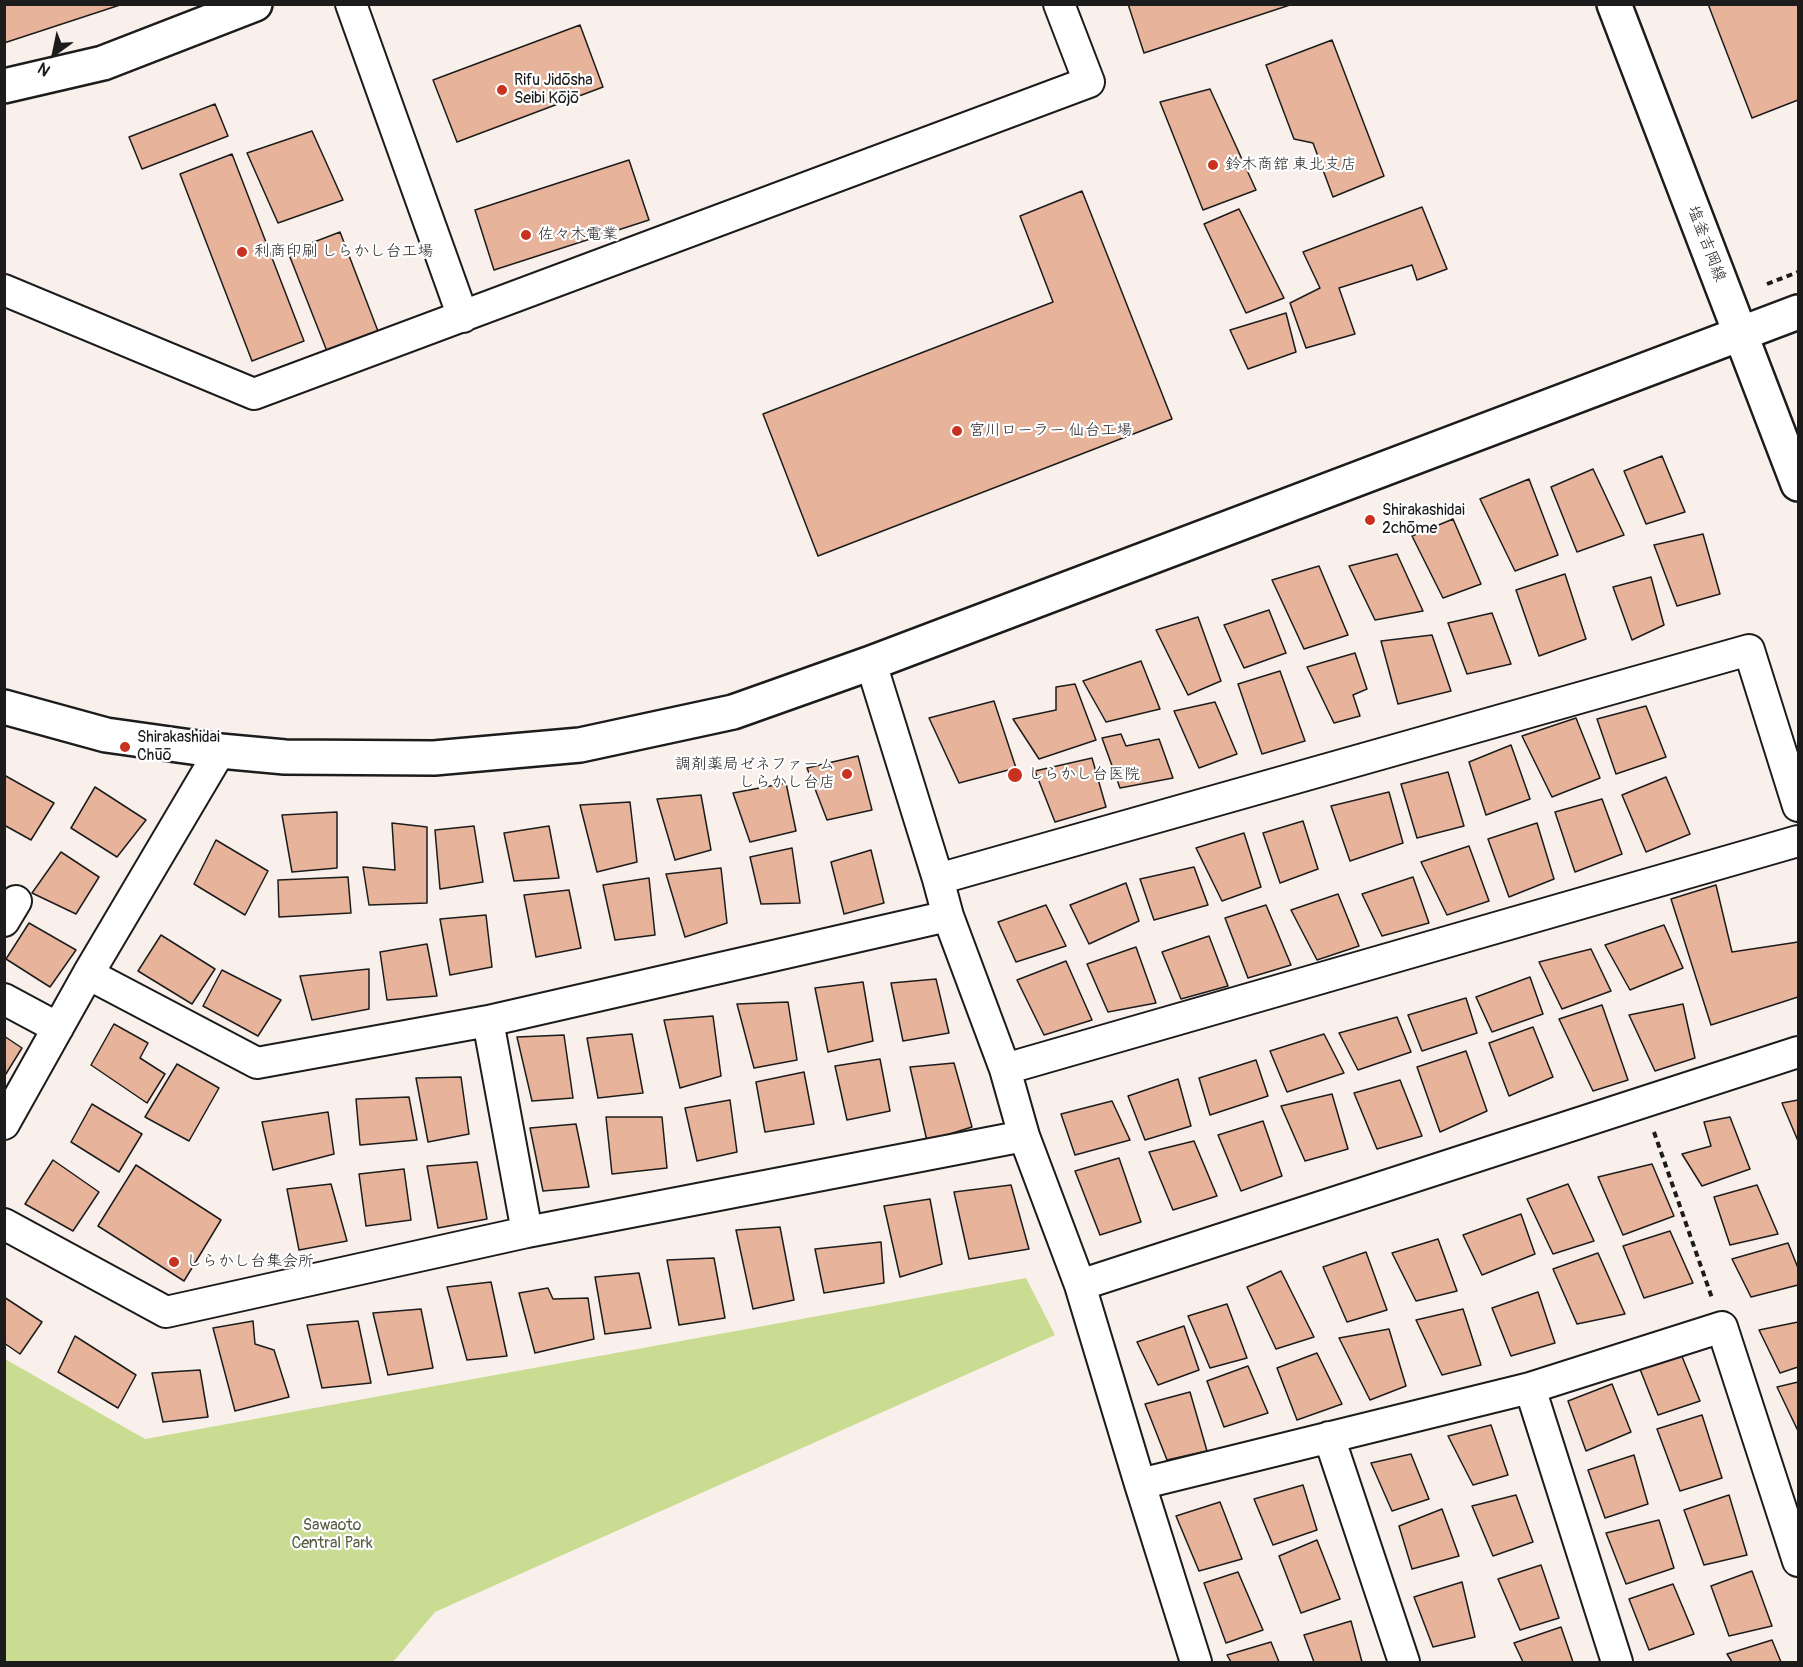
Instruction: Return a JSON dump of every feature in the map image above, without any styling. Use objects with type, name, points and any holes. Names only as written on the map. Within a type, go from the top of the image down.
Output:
[{"type":"street","points":[[4,86],[103,63],[255,4]]},
{"type":"street","points":[[351,4],[464,317]]},
{"type":"street","points":[[4,290],[254,394],[1089,82],[1059,4]]},
{"type":"street","name":"塩釜吉岡線","points":[[1614,4],[1798,484]]},
{"type":"street","points":[[4,707],[106,735],[285,758],[434,758],[580,746],[733,712],[871,663],[1798,312]]},
{"type":"street","points":[[938,879],[1749,650],[1798,806]]},
{"type":"street","points":[[871,663],[948,916],[1005,1069],[1023,1136],[1080,1285],[1196,1662]]},
{"type":"street","points":[[4,1125],[88,974],[220,751]]},
{"type":"street","points":[[1005,1069],[1798,841]]},
{"type":"street","points":[[88,974],[256,1063],[488,1021],[948,916]]},
{"type":"street","points":[[4,999],[58,1029]]},
{"type":"street","points":[[488,1021],[527,1232]]},
{"type":"street","points":[[1080,1285],[1798,1052]]},
{"type":"street","points":[[4,1224],[166,1312],[527,1232],[1023,1136]]},
{"type":"street","points":[[1140,1484],[1530,1388],[1722,1327],[1798,1561]]},
{"type":"street","points":[[1530,1388],[1617,1662]]},
{"type":"street","points":[[1329,1437],[1404,1662]]},
{"type":"path","points":[[1767,284],[1798,272]]},
{"type":"path","points":[[1644,1102],[1722,1327]]},
{"type":"green space","name":"Sawaoto Central Park","points":[[1026,1278],[1055,1335],[435,1612],[393,1662],[5,1662],[5,1359],[145,1439]]},
{"type":"building","points":[[4,4],[123,4],[4,43]]},
{"type":"building","points":[[1128,4],[1293,4],[1144,53]]},
{"type":"building","points":[[1708,4],[1798,4],[1798,100],[1752,118]]},
{"type":"building","points":[[580,25],[603,87],[457,142],[433,80]]},
{"type":"building","points":[[1332,40],[1384,176],[1333,197],[1313,143],[1294,139],[1266,65]]},
{"type":"building","points":[[1210,89],[1256,190],[1203,210],[1160,102]]},
{"type":"building","points":[[215,104],[228,136],[142,169],[129,137]]},
{"type":"building","points":[[312,131],[343,200],[278,223],[247,153]]},
{"type":"building","points":[[232,154],[304,341],[252,361],[180,174]]},
{"type":"building","points":[[629,160],[649,220],[494,270],[475,210]]},
{"type":"building","points":[[1082,191],[1172,419],[818,556],[763,414],[1053,302],[1020,216]]},
{"type":"building","points":[[1422,207],[1447,269],[1417,280],[1412,265],[1339,288],[1355,334],[1306,348],[1290,303],[1320,288],[1303,252]]},
{"type":"building","points":[[1239,209],[1284,298],[1246,313],[1204,224]]},
{"type":"building","points":[[340,232],[381,339],[330,359],[288,252]]},
{"type":"building","points":[[1286,313],[1296,352],[1248,369],[1230,330]]},
{"type":"building","points":[[1662,456],[1685,512],[1646,524],[1624,471]]},
{"type":"building","points":[[1593,469],[1624,535],[1577,552],[1551,487]]},
{"type":"building","points":[[1529,479],[1558,555],[1515,571],[1480,499]]},
{"type":"building","points":[[1453,519],[1481,584],[1443,598],[1412,536]]},
{"type":"building","points":[[1703,534],[1720,594],[1677,606],[1654,545]]},
{"type":"building","points":[[1397,554],[1423,611],[1375,620],[1349,566]]},
{"type":"building","points":[[1319,566],[1348,635],[1304,649],[1272,580]]},
{"type":"building","points":[[1565,574],[1586,639],[1539,656],[1516,590]]},
{"type":"building","points":[[1651,577],[1664,625],[1632,640],[1613,587]]},
{"type":"building","points":[[1269,610],[1286,653],[1244,668],[1224,625]]},
{"type":"building","points":[[1492,613],[1511,664],[1467,674],[1448,623]]},
{"type":"building","points":[[1198,617],[1221,681],[1188,695],[1156,630]]},
{"type":"building","points":[[1432,635],[1451,691],[1398,704],[1381,641]]},
{"type":"building","points":[[1355,653],[1367,689],[1353,695],[1360,716],[1334,723],[1307,667]]},
{"type":"building","points":[[1141,661],[1160,709],[1106,722],[1083,681]]},
{"type":"building","points":[[1280,671],[1305,741],[1262,754],[1238,684]]},
{"type":"building","points":[[1075,684],[1096,740],[1039,759],[1013,719],[1056,710],[1056,687]]},
{"type":"building","points":[[994,701],[1016,768],[959,783],[929,718]]},
{"type":"building","points":[[1215,702],[1237,754],[1199,768],[1174,711]]},
{"type":"building","points":[[1646,706],[1666,757],[1616,774],[1597,719]]},
{"type":"building","points":[[1576,718],[1600,778],[1552,797],[1522,736]]},
{"type":"building","points":[[1121,734],[1126,746],[1159,739],[1173,778],[1120,788],[1102,738]]},
{"type":"building","points":[[1511,745],[1530,799],[1486,815],[1469,762]]},
{"type":"building","points":[[858,756],[872,810],[827,820],[807,768]]},
{"type":"building","points":[[1092,758],[1106,807],[1055,822],[1035,771]]},
{"type":"building","points":[[1448,772],[1464,826],[1417,838],[1401,784]]},
{"type":"building","points":[[4,775],[54,803],[31,840],[4,825]]},
{"type":"building","points":[[1666,777],[1690,834],[1646,852],[1622,795]]},
{"type":"building","points":[[786,783],[796,831],[750,842],[733,793]]},
{"type":"building","points":[[95,787],[146,820],[117,857],[71,828]]},
{"type":"building","points":[[1389,792],[1403,843],[1350,861],[1331,806]]},
{"type":"building","points":[[701,795],[711,850],[675,860],[657,799]]},
{"type":"building","points":[[1602,799],[1622,854],[1575,872],[1555,812]]},
{"type":"building","points":[[630,802],[637,862],[597,872],[580,805]]},
{"type":"building","points":[[337,812],[337,868],[292,872],[282,815]]},
{"type":"building","points":[[1303,821],[1318,869],[1280,883],[1263,833]]},
{"type":"building","points":[[392,823],[427,827],[427,903],[369,905],[363,867],[395,870]]},
{"type":"building","points":[[1537,823],[1554,879],[1509,897],[1488,839]]},
{"type":"building","points":[[474,826],[483,882],[440,889],[435,830]]},
{"type":"building","points":[[549,826],[559,878],[514,881],[504,833]]},
{"type":"building","points":[[1244,833],[1261,887],[1222,901],[1196,848]]},
{"type":"building","points":[[216,840],[268,871],[245,915],[194,884]]},
{"type":"building","points":[[1469,846],[1489,901],[1447,915],[1421,862]]},
{"type":"building","points":[[792,848],[800,903],[761,904],[750,857]]},
{"type":"building","points":[[871,850],[884,903],[844,914],[831,862]]},
{"type":"building","points":[[61,852],[99,877],[76,914],[32,893]]},
{"type":"building","points":[[1194,867],[1208,905],[1154,920],[1140,879]]},
{"type":"building","points":[[721,868],[727,923],[685,937],[666,874]]},
{"type":"building","points":[[348,877],[351,913],[279,917],[278,880]]},
{"type":"building","points":[[1413,877],[1429,923],[1382,936],[1362,894]]},
{"type":"building","points":[[649,878],[655,935],[615,940],[603,885]]},
{"type":"building","points":[[1126,883],[1139,921],[1089,944],[1070,905]]},
{"type":"building","points":[[1716,885],[1732,952],[1798,942],[1798,997],[1711,1025],[1671,899]]},
{"type":"building","points":[[569,890],[581,948],[536,957],[524,895]]},
{"type":"building","points":[[1338,894],[1359,946],[1317,960],[1291,910]]},
{"type":"building","points":[[1046,905],[1066,946],[1016,962],[998,922]]},
{"type":"building","points":[[1266,905],[1291,965],[1248,978],[1225,918]]},
{"type":"building","points":[[486,915],[492,967],[450,975],[440,919]]},
{"type":"building","points":[[29,923],[76,950],[50,987],[6,959]]},
{"type":"building","points":[[1664,925],[1683,968],[1630,990],[1605,945]]},
{"type":"building","points":[[161,935],[215,969],[192,1004],[138,971]]},
{"type":"building","points":[[1209,936],[1228,986],[1181,999],[1162,952]]},
{"type":"building","points":[[427,944],[437,996],[387,1000],[380,952]]},
{"type":"building","points":[[1136,947],[1156,1003],[1108,1012],[1087,964]]},
{"type":"building","points":[[1591,949],[1611,991],[1562,1009],[1539,962]]},
{"type":"building","points":[[1066,961],[1092,1020],[1044,1035],[1017,980]]},
{"type":"building","points":[[369,969],[369,1009],[312,1020],[300,976]]},
{"type":"building","points":[[222,970],[281,1000],[258,1036],[203,1006]]},
{"type":"building","points":[[1530,977],[1543,1014],[1492,1032],[1476,997]]},
{"type":"building","points":[[936,979],[949,1033],[903,1041],[891,983]]},
{"type":"building","points":[[863,982],[873,1041],[828,1052],[815,988]]},
{"type":"building","points":[[1466,998],[1477,1033],[1422,1051],[1408,1015]]},
{"type":"building","points":[[788,1002],[797,1060],[754,1068],[737,1004]]},
{"type":"building","points":[[1683,1004],[1695,1058],[1655,1071],[1629,1015]]},
{"type":"building","points":[[1602,1005],[1628,1080],[1593,1091],[1559,1019]]},
{"type":"building","points":[[713,1016],[721,1076],[680,1088],[664,1020]]},
{"type":"building","points":[[1397,1017],[1411,1052],[1358,1070],[1339,1033]]},
{"type":"building","points":[[114,1024],[148,1043],[140,1058],[165,1074],[147,1103],[91,1065]]},
{"type":"building","points":[[1533,1027],[1553,1077],[1509,1096],[1489,1043]]},
{"type":"building","points":[[632,1034],[643,1093],[598,1098],[587,1038]]},
{"type":"building","points":[[1324,1034],[1344,1073],[1287,1092],[1270,1051]]},
{"type":"building","points":[[564,1035],[573,1098],[532,1101],[517,1037]]},
{"type":"building","points":[[4,1036],[22,1048],[4,1077]]},
{"type":"building","points":[[1466,1051],[1487,1111],[1440,1132],[1417,1067]]},
{"type":"building","points":[[880,1059],[890,1111],[847,1120],[835,1066]]},
{"type":"building","points":[[1256,1060],[1268,1096],[1210,1115],[1199,1078]]},
{"type":"building","points":[[954,1063],[972,1127],[927,1141],[910,1067]]},
{"type":"building","points":[[177,1064],[219,1088],[189,1141],[145,1117]]},
{"type":"building","points":[[804,1072],[814,1124],[765,1132],[756,1082]]},
{"type":"building","points":[[461,1077],[469,1134],[428,1142],[416,1078]]},
{"type":"building","points":[[1178,1079],[1191,1126],[1145,1140],[1128,1096]]},
{"type":"building","points":[[1400,1080],[1422,1136],[1377,1149],[1354,1093]]},
{"type":"building","points":[[1332,1094],[1348,1149],[1305,1161],[1281,1106]]},
{"type":"building","points":[[409,1097],[417,1140],[360,1145],[356,1099]]},
{"type":"building","points":[[730,1100],[737,1152],[697,1161],[685,1108]]},
{"type":"building","points":[[1798,1100],[1798,1141],[1782,1103]]},
{"type":"building","points":[[1112,1101],[1130,1140],[1075,1155],[1061,1114]]},
{"type":"building","points":[[92,1104],[142,1134],[119,1172],[71,1142]]},
{"type":"building","points":[[328,1112],[334,1154],[273,1170],[262,1122]]},
{"type":"building","points":[[606,1117],[662,1117],[667,1168],[612,1174]]},
{"type":"building","points":[[1730,1117],[1750,1169],[1702,1186],[1682,1154],[1711,1146],[1704,1122]]},
{"type":"building","points":[[1263,1121],[1282,1176],[1241,1191],[1218,1135]]},
{"type":"building","points":[[576,1124],[589,1187],[543,1191],[530,1128]]},
{"type":"building","points":[[1194,1141],[1217,1196],[1173,1210],[1149,1152]]},
{"type":"building","points":[[1119,1158],[1141,1222],[1100,1235],[1075,1171]]},
{"type":"building","points":[[53,1160],[99,1192],[73,1231],[25,1204]]},
{"type":"building","points":[[477,1162],[487,1219],[438,1228],[427,1166]]},
{"type":"building","points":[[1652,1164],[1674,1216],[1623,1235],[1598,1177]]},
{"type":"building","points":[[136,1165],[221,1220],[184,1281],[98,1226]]},
{"type":"building","points":[[404,1169],[411,1220],[366,1226],[359,1174]]},
{"type":"building","points":[[331,1184],[347,1241],[299,1250],[287,1189]]},
{"type":"building","points":[[1568,1184],[1594,1241],[1553,1254],[1527,1199]]},
{"type":"building","points":[[1011,1185],[1029,1249],[969,1259],[954,1192]]},
{"type":"building","points":[[1757,1185],[1778,1234],[1730,1245],[1714,1197]]},
{"type":"building","points":[[930,1199],[942,1264],[900,1277],[884,1206]]},
{"type":"building","points":[[1521,1214],[1535,1254],[1482,1275],[1463,1235]]},
{"type":"building","points":[[780,1227],[794,1300],[753,1309],[736,1230]]},
{"type":"building","points":[[1670,1231],[1693,1283],[1644,1298],[1623,1246]]},
{"type":"building","points":[[1438,1239],[1457,1291],[1416,1301],[1392,1253]]},
{"type":"building","points":[[881,1242],[884,1283],[824,1293],[815,1249]]},
{"type":"building","points":[[1788,1243],[1798,1268],[1798,1285],[1751,1297],[1732,1259]]},
{"type":"building","points":[[1366,1252],[1387,1310],[1347,1322],[1323,1267]]},
{"type":"building","points":[[1598,1253],[1625,1314],[1577,1324],[1553,1269]]},
{"type":"building","points":[[714,1258],[725,1318],[679,1325],[667,1260]]},
{"type":"building","points":[[1281,1271],[1314,1337],[1276,1349],[1247,1287]]},
{"type":"building","points":[[639,1273],[651,1328],[605,1334],[595,1277]]},
{"type":"building","points":[[491,1282],[507,1356],[467,1360],[447,1287]]},
{"type":"building","points":[[548,1288],[553,1299],[588,1298],[594,1339],[535,1353],[519,1293]]},
{"type":"building","points":[[1538,1292],[1555,1343],[1511,1356],[1492,1308]]},
{"type":"building","points":[[4,1297],[42,1322],[20,1354],[4,1343]]},
{"type":"building","points":[[1227,1304],[1247,1358],[1210,1368],[1188,1316]]},
{"type":"building","points":[[421,1309],[433,1368],[388,1375],[373,1313]]},
{"type":"building","points":[[1463,1309],[1481,1365],[1442,1375],[1416,1320]]},
{"type":"building","points":[[253,1321],[255,1344],[274,1350],[289,1397],[235,1411],[213,1328]]},
{"type":"building","points":[[358,1321],[371,1383],[322,1388],[307,1325]]},
{"type":"building","points":[[1798,1322],[1798,1367],[1780,1373],[1759,1330]]},
{"type":"building","points":[[1184,1326],[1199,1370],[1158,1385],[1137,1342]]},
{"type":"building","points":[[1389,1329],[1406,1386],[1370,1400],[1339,1338]]},
{"type":"building","points":[[75,1336],[136,1375],[118,1408],[58,1372]]},
{"type":"building","points":[[1679,1349],[1700,1401],[1658,1415],[1638,1364]]},
{"type":"building","points":[[1317,1353],[1342,1404],[1297,1420],[1277,1368]]},
{"type":"building","points":[[1248,1366],[1268,1413],[1224,1427],[1207,1381]]},
{"type":"building","points":[[200,1370],[208,1417],[163,1422],[152,1373]]},
{"type":"building","points":[[1798,1382],[1798,1431],[1777,1387]]},
{"type":"building","points":[[1612,1384],[1631,1432],[1586,1451],[1568,1401]]},
{"type":"building","points":[[1190,1392],[1207,1451],[1167,1460],[1145,1404]]},
{"type":"building","points":[[1702,1415],[1722,1478],[1680,1491],[1657,1429]]},
{"type":"building","points":[[1491,1425],[1508,1475],[1473,1485],[1448,1436]]},
{"type":"building","points":[[1411,1454],[1429,1499],[1392,1511],[1371,1463]]},
{"type":"building","points":[[1634,1455],[1648,1504],[1605,1518],[1588,1470]]},
{"type":"building","points":[[1303,1485],[1317,1530],[1273,1545],[1254,1499]]},
{"type":"building","points":[[1516,1495],[1533,1542],[1493,1556],[1472,1506]]},
{"type":"building","points":[[1729,1495],[1747,1555],[1704,1565],[1684,1510]]},
{"type":"building","points":[[1220,1502],[1242,1559],[1199,1571],[1176,1516]]},
{"type":"building","points":[[1442,1509],[1459,1556],[1412,1569],[1399,1526]]},
{"type":"building","points":[[1659,1520],[1674,1568],[1626,1584],[1606,1533]]},
{"type":"building","points":[[1317,1540],[1340,1599],[1301,1613],[1279,1556]]},
{"type":"building","points":[[1541,1565],[1559,1618],[1520,1630],[1498,1579]]},
{"type":"building","points":[[1752,1571],[1772,1626],[1729,1636],[1711,1586]]},
{"type":"building","points":[[1238,1572],[1263,1630],[1226,1643],[1204,1583]]},
{"type":"building","points":[[1462,1582],[1475,1637],[1433,1647],[1414,1597]]},
{"type":"building","points":[[1673,1584],[1694,1634],[1649,1650],[1629,1599]]},
{"type":"building","points":[[1351,1621],[1362,1662],[1314,1662],[1304,1635]]},
{"type":"building","points":[[1561,1627],[1573,1662],[1523,1662],[1514,1643]]},
{"type":"building","points":[[1772,1640],[1781,1662],[1732,1662],[1727,1654]]},
{"type":"building","points":[[1271,1642],[1279,1662],[1231,1662],[1227,1655]]},
{"type":"place","name":"Rifu Jidōsha Seibi Kōjō","points":[[502,90]]},
{"type":"place","name":"鈴木商舘 東北支店","points":[[1213,165]]},
{"type":"place","name":"佐々木電業","points":[[526,235]]},
{"type":"place","name":"利商印刷 しらかし台工場","points":[[242,252]]},
{"type":"place","name":"宮川ローラー 仙台工場","points":[[957,431]]},
{"type":"place","name":"Shirakashidai 2chōme","points":[[1370,520]]},
{"type":"place","name":"Shirakashidai Chūō","points":[[125,747]]},
{"type":"place","name":"調剤薬局ゼネファーム しらかし台店","points":[[847,774]]},
{"type":"place","name":"しらかし台医院","points":[[1015,775]]},
{"type":"place","name":"しらかし台集会所","points":[[174,1262]]}]
